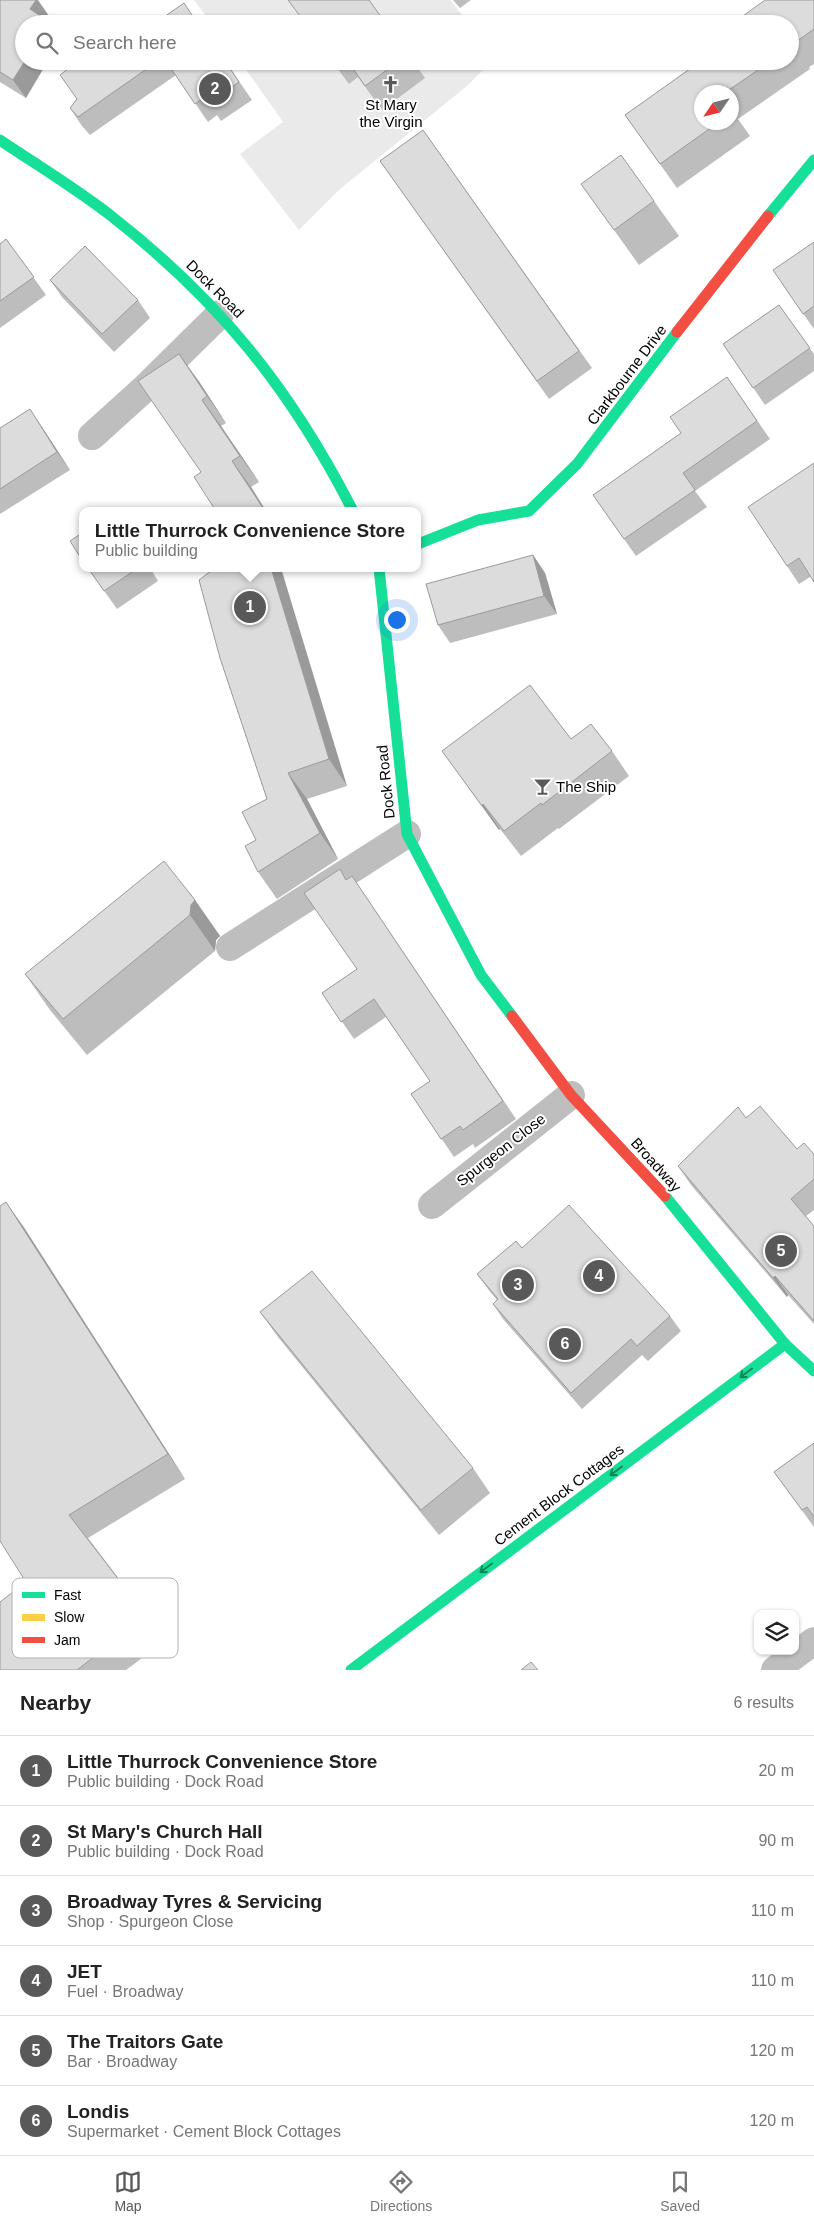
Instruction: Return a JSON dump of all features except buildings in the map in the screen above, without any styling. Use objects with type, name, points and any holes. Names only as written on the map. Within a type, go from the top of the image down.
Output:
[{"type":"main road","name":"Dock Road","points":[[0,140],[108,214],[173,267],[220,314],[250,348],[293,408],[332,469],[351,507]]},
{"type":"main road","name":"Clarkbourne Drive","points":[[421,543],[478,520],[530,511],[577,464],[744,245],[814,160]]},
{"type":"main road","name":"Dock Road","points":[[378,572],[407,834],[481,975]]},
{"type":"main road","name":"Broadway","points":[[481,975],[571,1095],[662,1192],[785,1344],[814,1372]]},
{"type":"main road","name":"Cement Block Cottages","points":[[351,1670],[785,1344]]},
{"type":"street","points":[[92,436],[144,389],[220,314]]},
{"type":"street","points":[[230,947],[407,834]]},
{"type":"street","name":"Spurgeon Close","points":[[432,1206],[571,1095]]},
{"type":"street","points":[[774,1670],[814,1641]]},
{"type":"shaded area","points":[[194,0],[450,0],[462,15],[205,15]]},
{"type":"shaded area","points":[[246,70],[483,70],[467,86],[340,189],[299,230],[240,154],[283,122]]},
{"type":"traffic: fast","points":[[0,140],[110,215],[149,247],[218,314],[249,349],[304,425],[351,507]]},
{"type":"traffic: fast","points":[[768,216],[814,160]]},
{"type":"traffic: fast","points":[[421,543],[478,520],[529,511],[577,464],[677,332]]},
{"type":"traffic: fast","points":[[379,572],[407,834],[481,975],[512,1016]]},
{"type":"traffic: fast","points":[[665,1196],[785,1344],[814,1371]]},
{"type":"traffic: fast","points":[[351,1670],[785,1344]]},
{"type":"traffic: jam","points":[[677,332],[768,216]]},
{"type":"traffic: jam","points":[[512,1016],[571,1095],[665,1196]]},
{"type":"place","name":"St Mary the Virgin","points":[[391,84]]},
{"type":"place","name":"St Mary's Church Hall","points":[[215,89]]},
{"type":"place","name":"Little Thurrock Convenience Store","points":[[250,607]]},
{"type":"place","name":"The Ship","points":[[542,787]]},
{"type":"place","name":"The Traitors Gate","points":[[781,1251]]},
{"type":"place","name":"JET","points":[[599,1276]]},
{"type":"place","name":"Broadway Tyres & Servicing","points":[[518,1285]]},
{"type":"place","name":"Londis","points":[[565,1344]]}]
